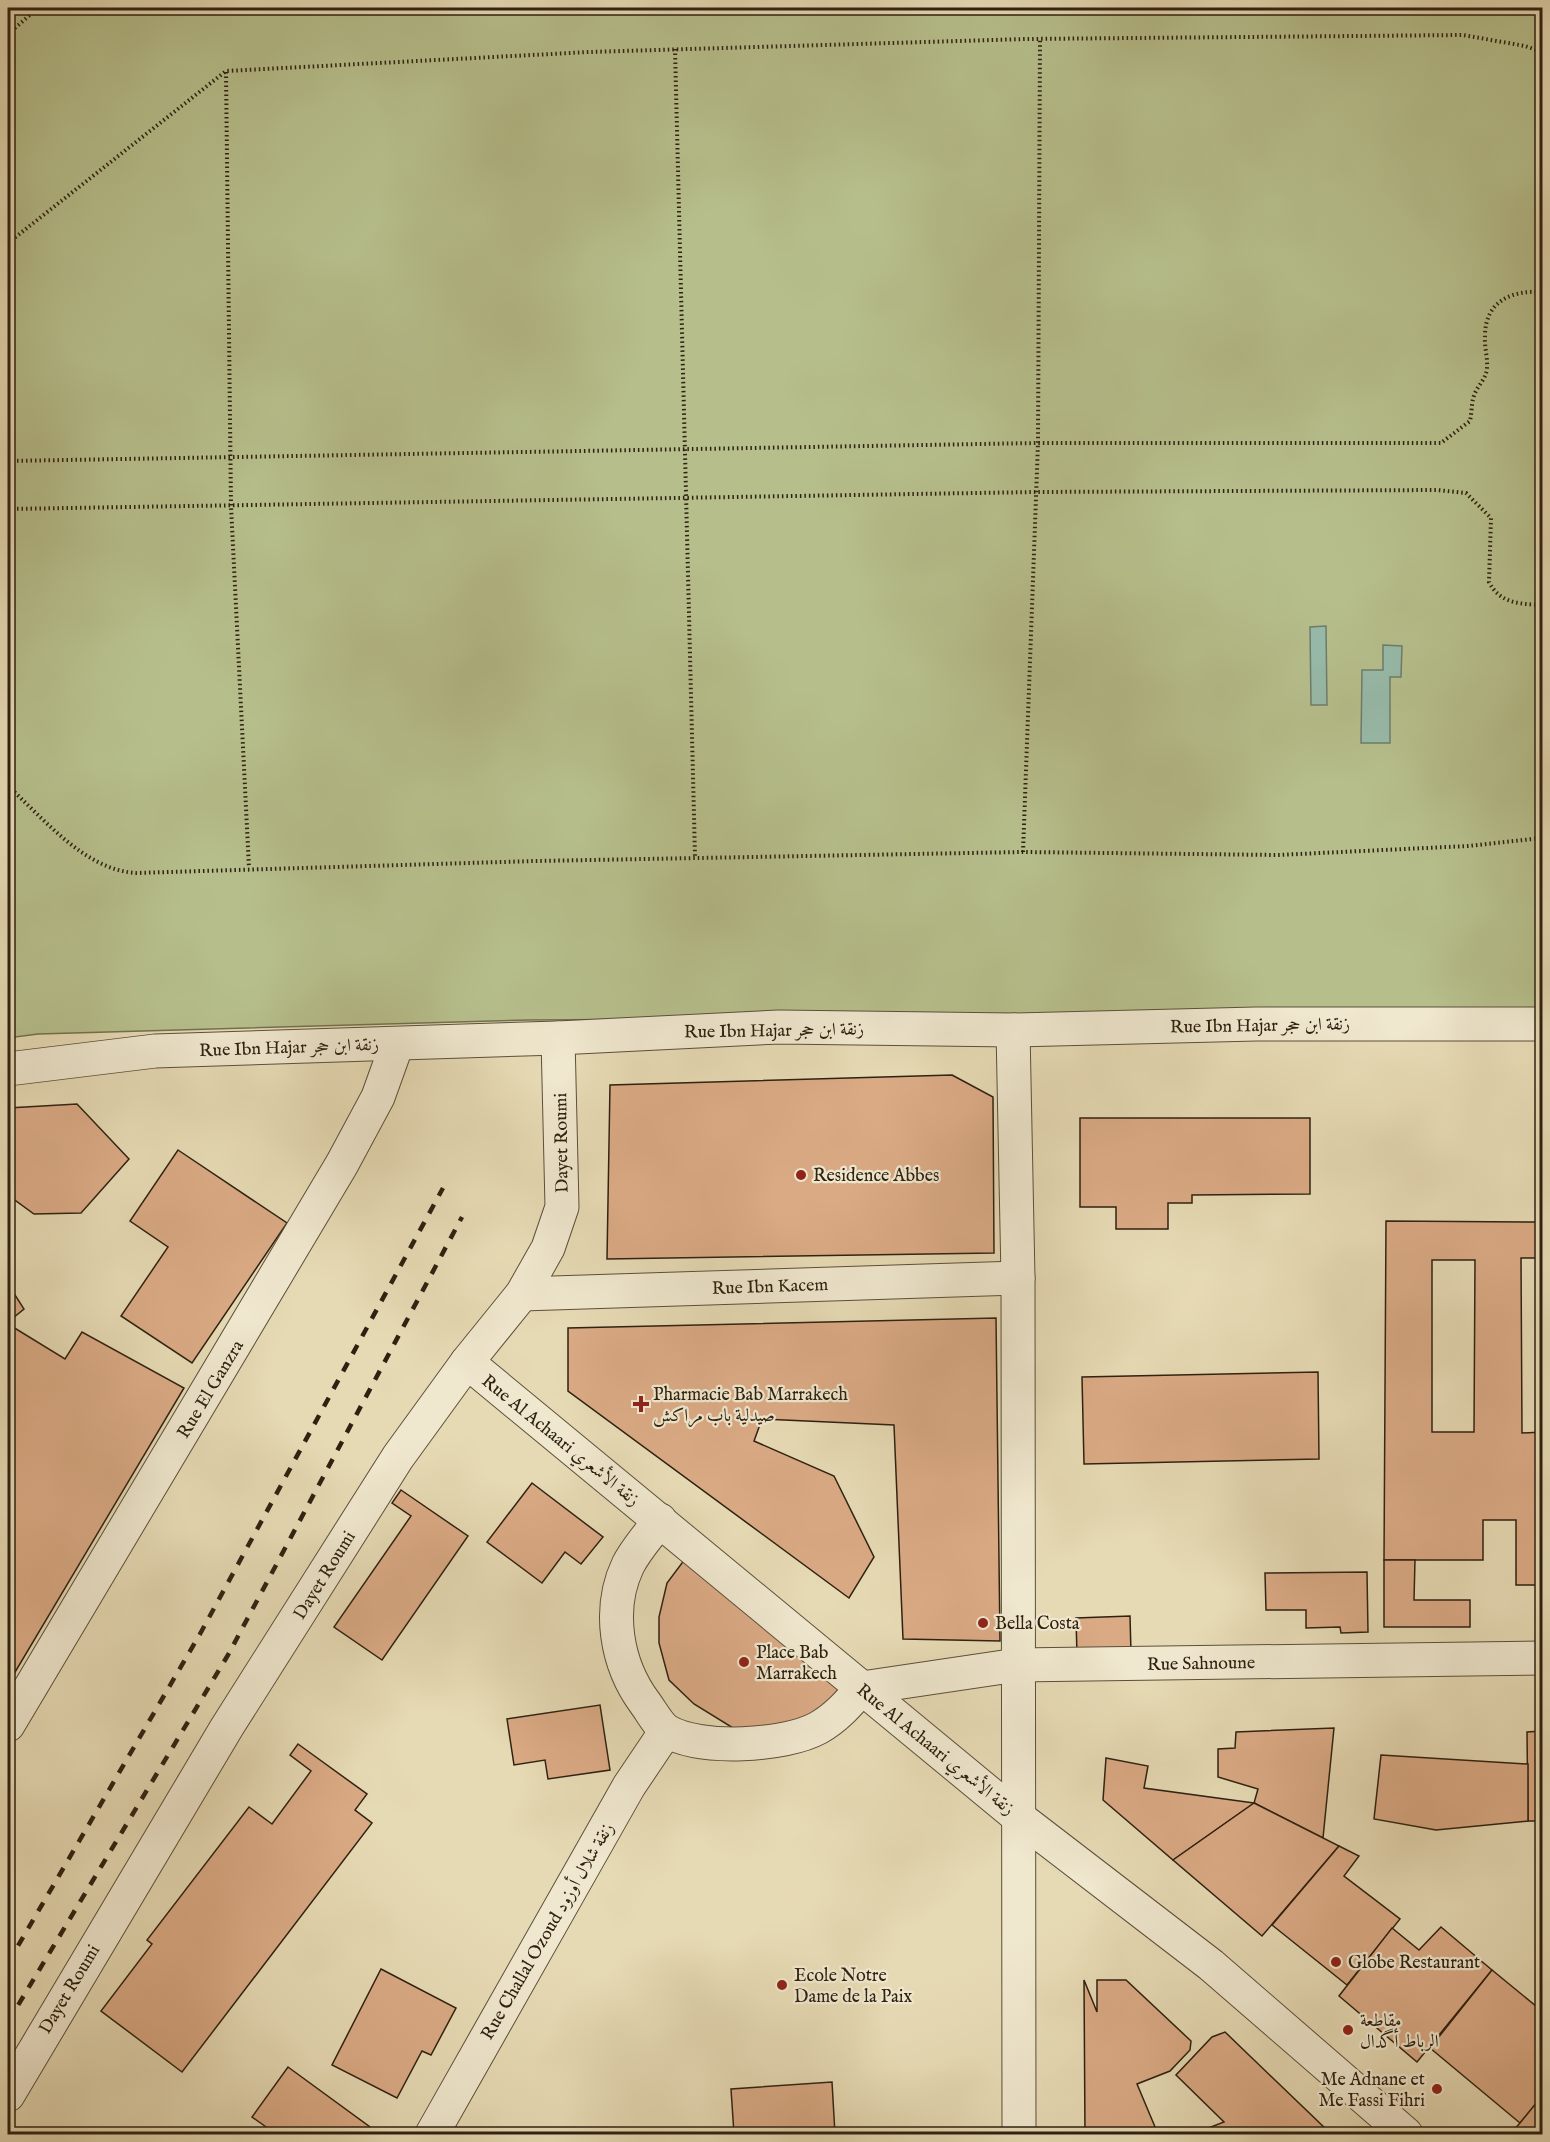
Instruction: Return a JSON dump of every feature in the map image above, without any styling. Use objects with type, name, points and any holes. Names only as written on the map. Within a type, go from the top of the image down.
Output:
[{"type":"street","name":"Rue Ibn Hajar زنقة ابن حجر","points":[[8,1069],[155,1051],[558,1038],[779,1027],[1013,1030],[1256,1024],[1542,1024]]},
{"type":"street","points":[[1013,1030],[1018,1278],[1019,2134]]},
{"type":"street","name":"Dayet Roumi","points":[[8,2095],[227,1727],[398,1457],[467,1362],[522,1294],[548,1248],[562,1207],[558,1038]]},
{"type":"street","name":"Rue El Ganzra","points":[[8,1725],[342,1164],[378,1097],[397,1044]]},
{"type":"street","name":"Rue Ibn Kacem","points":[[522,1294],[1018,1278]]},
{"type":"street","name":"Rue Al Achaari زنقة الأشعري","points":[[467,1362],[1017,1816],[1211,1965],[1406,2134]]},
{"type":"street","points":[[660,1520],[628,1564],[617,1600],[616,1630],[624,1662],[639,1694],[666,1731],[694,1739],[729,1744],[788,1739],[818,1728],[840,1713],[862,1688]]},
{"type":"street","name":"Rue Sahnoune","points":[[862,1688],[1017,1665],[1542,1658]]},
{"type":"street","name":"Rue Challal Ozoud زنقة شلال أوزود","points":[[432,2134],[624,1796],[666,1731]]},
{"type":"path","points":[[8,34],[38,8]]},
{"type":"path","points":[[8,243],[226,71],[675,49],[1040,39],[1463,35],[1525,46],[1542,52]]},
{"type":"path","points":[[1023,852],[1038,443],[1040,39]]},
{"type":"path","points":[[675,49],[684,449],[688,496],[695,857]]},
{"type":"path","points":[[226,71],[231,506],[249,868]]},
{"type":"path","points":[[8,461],[1038,443],[1441,443],[1470,421],[1474,396],[1484,380],[1487,368],[1485,335],[1487,317],[1499,302],[1521,290],[1542,292]]},
{"type":"path","points":[[8,509],[688,496],[1437,490],[1466,493],[1491,518],[1489,582],[1493,591],[1507,601],[1542,605]]},
{"type":"path","points":[[8,786],[75,846],[94,860],[116,871],[695,857],[1023,852],[1278,855],[1468,846],[1542,838]]},
{"type":"green space","points":[[8,8],[1542,8],[1542,1014],[529,1020],[38,1034],[8,1038]]},
{"type":"shaded area","points":[[1326,626],[1327,705],[1311,705],[1310,627]]},
{"type":"shaded area","points":[[1383,645],[1402,646],[1401,677],[1390,677],[1390,743],[1361,743],[1362,670],[1383,670]]},
{"type":"building","name":"Residence Abbes","points":[[952,1075],[993,1097],[994,1253],[607,1259],[610,1085]]},
{"type":"building","points":[[77,1104],[129,1159],[81,1213],[34,1214],[8,1195],[8,1108]]},
{"type":"building","points":[[1080,1118],[1310,1118],[1310,1194],[1192,1195],[1192,1203],[1168,1203],[1168,1229],[1116,1229],[1116,1207],[1080,1207]]},
{"type":"building","points":[[178,1150],[287,1223],[192,1363],[121,1316],[168,1247],[130,1221]]},
{"type":"building","points":[[1386,1221],[1542,1222],[1542,1258],[1521,1258],[1522,1433],[1542,1432],[1542,1585],[1516,1585],[1516,1520],[1483,1520],[1483,1560],[1384,1560]],"holes":[[[1432,1260],[1475,1260],[1474,1432],[1432,1432]]]},
{"type":"building","points":[[8,1284],[24,1309],[8,1322]]},
{"type":"building","points":[[996,1318],[1000,1641],[903,1639],[894,1425],[762,1419],[754,1441],[834,1476],[874,1557],[849,1598],[568,1391],[568,1328]]},
{"type":"building","points":[[8,1324],[65,1359],[82,1332],[184,1388],[8,1684]]},
{"type":"building","points":[[1318,1372],[1319,1459],[1084,1464],[1082,1377]]},
{"type":"building","points":[[532,1483],[603,1537],[581,1564],[565,1552],[542,1583],[487,1542]]},
{"type":"building","points":[[401,1490],[468,1536],[382,1660],[334,1627],[411,1516],[392,1503]]},
{"type":"building","name":"Place Bab Marrakech","points":[[685,1559],[854,1684],[784,1736],[733,1728],[694,1704],[669,1680],[659,1643],[659,1617],[667,1583]]},
{"type":"building","points":[[1384,1560],[1415,1560],[1414,1600],[1470,1600],[1470,1627],[1384,1627]]},
{"type":"building","points":[[1367,1572],[1368,1632],[1341,1633],[1340,1627],[1306,1628],[1306,1610],[1266,1610],[1265,1573]]},
{"type":"building","points":[[1130,1616],[1131,1653],[1077,1655],[1076,1618]]},
{"type":"building","points":[[600,1705],[610,1770],[548,1779],[545,1760],[514,1765],[507,1719]]},
{"type":"building","points":[[1334,1728],[1323,1838],[1254,1803],[1258,1789],[1218,1777],[1218,1749],[1235,1748],[1236,1732]]},
{"type":"building","points":[[1542,1731],[1542,1821],[1528,1821],[1527,1732]]},
{"type":"building","points":[[298,1744],[367,1794],[355,1810],[372,1823],[182,2072],[101,2011],[152,1944],[147,1940],[249,1807],[272,1824],[311,1771],[290,1755]]},
{"type":"building","points":[[1381,1755],[1528,1764],[1528,1821],[1436,1830],[1374,1819]]},
{"type":"building","points":[[1106,1758],[1148,1766],[1144,1788],[1254,1803],[1173,1860],[1103,1800]]},
{"type":"building","points":[[1254,1803],[1339,1846],[1262,1936],[1173,1860]]},
{"type":"building","points":[[1339,1846],[1359,1856],[1344,1876],[1400,1919],[1347,1985],[1272,1925]]},
{"type":"building","points":[[1441,1927],[1492,1970],[1417,2062],[1339,1996],[1392,1928],[1419,1950]]},
{"type":"building","points":[[381,1969],[456,2008],[431,2055],[422,2051],[397,2098],[332,2065]]},
{"type":"building","points":[[1492,1970],[1542,2011],[1542,2096],[1520,2123],[1430,2048]]},
{"type":"building","points":[[1084,1980],[1097,2012],[1097,1980],[1126,1980],[1191,2041],[1190,2050],[1170,2071],[1137,2084],[1158,2134],[1085,2134]]},
{"type":"building","points":[[1225,2032],[1329,2132],[1326,2134],[1193,2134],[1224,2122],[1176,2075],[1212,2037]]},
{"type":"building","points":[[288,2067],[370,2127],[365,2134],[276,2134],[252,2117]]},
{"type":"building","points":[[832,2082],[835,2134],[734,2134],[731,2089]]},
{"type":"building","points":[[1542,2096],[1542,2134],[1510,2134],[1520,2123]]},
{"type":"railway","points":[[8,1963],[200,1634],[443,1188]]},
{"type":"railway","points":[[8,2022],[228,1655],[462,1217]]},
{"type":"place","name":"Residence Abbes","points":[[801,1175]]},
{"type":"place","name":"Pharmacie Bab Marrakech صيدلية باب مراكش","points":[[641,1404]]},
{"type":"place","name":"Bella Costa","points":[[983,1623]]},
{"type":"place","name":"Place Bab Marrakech","points":[[744,1662]]},
{"type":"place","name":"Globe Restaurant","points":[[1336,1962]]},
{"type":"place","name":"Ecole Notre Dame de la Paix","points":[[782,1985]]},
{"type":"place","name":"مقاطعة الرباط أگدال","points":[[1348,2030]]},
{"type":"place","name":"Me Adnane et Me Fassi Fihri","points":[[1437,2089]]}]
